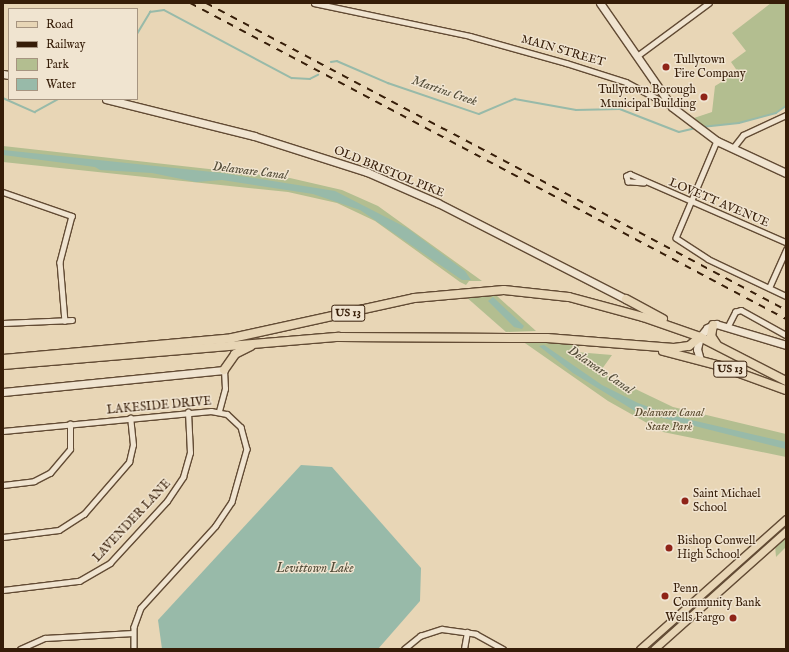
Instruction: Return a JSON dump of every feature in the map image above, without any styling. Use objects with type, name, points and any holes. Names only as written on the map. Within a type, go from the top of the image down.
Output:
[{"type":"highway","name":"US 13","points":[[3,359],[232,338],[408,299],[475,291],[568,297],[700,337],[786,381]]},
{"type":"highway","points":[[626,299],[688,333]]},
{"type":"highway","points":[[713,325],[711,336],[717,346]]},
{"type":"highway","name":"US 13","points":[[3,365],[260,342],[390,336],[562,338],[631,345],[700,360],[786,390]]},
{"type":"highway","points":[[631,345],[682,347],[700,337]]},
{"type":"highway","points":[[224,370],[238,352],[260,342]]},
{"type":"main road","points":[[600,3],[672,107]]},
{"type":"main road","name":"OLD BRISTOL PIKE","points":[[110,100],[313,154],[427,198],[626,299]]},
{"type":"main road","name":"MAIN STREET","points":[[672,107],[717,141],[786,173]]},
{"type":"main road","points":[[700,360],[697,349],[700,337],[713,325],[728,326],[766,341],[786,345]]},
{"type":"main road","points":[[3,392],[224,370]]},
{"type":"main road","points":[[640,649],[786,519]]},
{"type":"main road","points":[[655,649],[786,531]]},
{"type":"street","name":"MAIN STREET","points":[[314,3],[470,36],[566,63],[626,82],[672,107]]},
{"type":"street","points":[[637,56],[708,3]]},
{"type":"street","points":[[733,148],[744,135],[786,115]]},
{"type":"street","points":[[717,141],[676,236],[680,244],[786,296]]},
{"type":"street","name":"LOVETT AVENUE","points":[[644,183],[786,242]]},
{"type":"street","points":[[3,192],[72,216],[60,257],[65,321]]},
{"type":"street","points":[[769,288],[786,250]]},
{"type":"street","points":[[728,326],[735,312],[741,310],[786,335]]},
{"type":"street","points":[[3,323],[72,320]]},
{"type":"street","points":[[219,411],[225,388],[224,370]]},
{"type":"street","name":"LAKESIDE DRIVE","points":[[3,431],[188,412],[219,411],[235,419],[246,436],[246,459],[238,485],[220,521],[141,608],[133,633],[134,649]]},
{"type":"street","name":"LAVENDER LANE","points":[[3,590],[79,581],[110,563],[167,501],[183,477],[190,453],[188,412]]},
{"type":"street","points":[[3,537],[59,530],[84,514],[129,462],[133,444],[130,418]]},
{"type":"street","points":[[3,485],[34,481],[50,473],[70,449],[70,424]]},
{"type":"street","points":[[404,649],[420,636],[435,630],[467,632],[486,638],[503,649]]},
{"type":"street","points":[[464,649],[467,632]]},
{"type":"street","points":[[20,649],[45,638],[133,633]]},
{"type":"street","points":[[649,641],[655,649]]},
{"type":"green space","points":[[771,3],[786,3],[786,106],[776,113],[739,123],[704,127],[694,118],[712,112],[715,86],[738,72],[731,62],[746,51],[732,33]]},
{"type":"green space","points":[[3,146],[290,178],[342,190],[378,206],[482,281],[469,281],[466,285],[460,282],[375,221],[337,203],[288,192],[3,162]]},
{"type":"green space","points":[[465,296],[497,296],[536,331],[506,332]]},
{"type":"green space","name":"Delaware Canal State Park","points":[[522,341],[581,343],[576,352],[612,355],[602,369],[604,374],[673,407],[786,434],[786,457],[663,432],[608,401]]},
{"type":"green space","points":[[786,534],[786,547],[776,557],[775,545]]},
{"type":"water","points":[[3,150],[222,173],[335,191],[407,228],[465,271],[471,280],[462,280],[360,210],[313,194],[222,180],[196,182],[152,173],[100,170],[95,167],[3,155]]},
{"type":"water","points":[[493,297],[524,326],[522,329],[514,327],[488,301]]},
{"type":"water","points":[[544,345],[602,385],[638,403],[670,415],[786,442],[786,449],[635,411],[573,373],[539,346]]},
{"type":"water","name":"Levittown Lake","points":[[301,465],[332,467],[421,568],[420,601],[378,649],[162,649],[158,620]]},
{"type":"waterway","name":"Martins Creek","points":[[138,32],[150,12],[164,10],[292,78],[310,79],[318,75]]},
{"type":"waterway","name":"Martins Creek","points":[[331,62],[337,61],[388,83],[479,114],[515,99],[576,110],[620,109],[679,132],[696,128]]},
{"type":"waterway","name":"Martins Creek","points":[[3,98],[35,112],[56,100]]},
{"type":"waterway","name":"Martins Creek","points":[[702,127],[739,123],[776,113],[786,106]]},
{"type":"railway","points":[[190,3],[786,319]]},
{"type":"railway","points":[[206,3],[786,310]]},
{"type":"place","name":"Tullytown Fire Company","points":[[666,67]]},
{"type":"place","name":"Tullytown Borough Municipal Building","points":[[704,97]]},
{"type":"place","name":"Saint Michael School","points":[[685,501]]},
{"type":"place","name":"Bishop Conwell High School","points":[[669,548]]},
{"type":"place","name":"Penn Community Bank","points":[[665,596]]},
{"type":"place","name":"Wells Fargo","points":[[733,618]]},
{"type":"water label","name":"Delaware Canal","points":[[250,172]]},
{"type":"water label","name":"Delaware Canal","points":[[600,371]]}]
